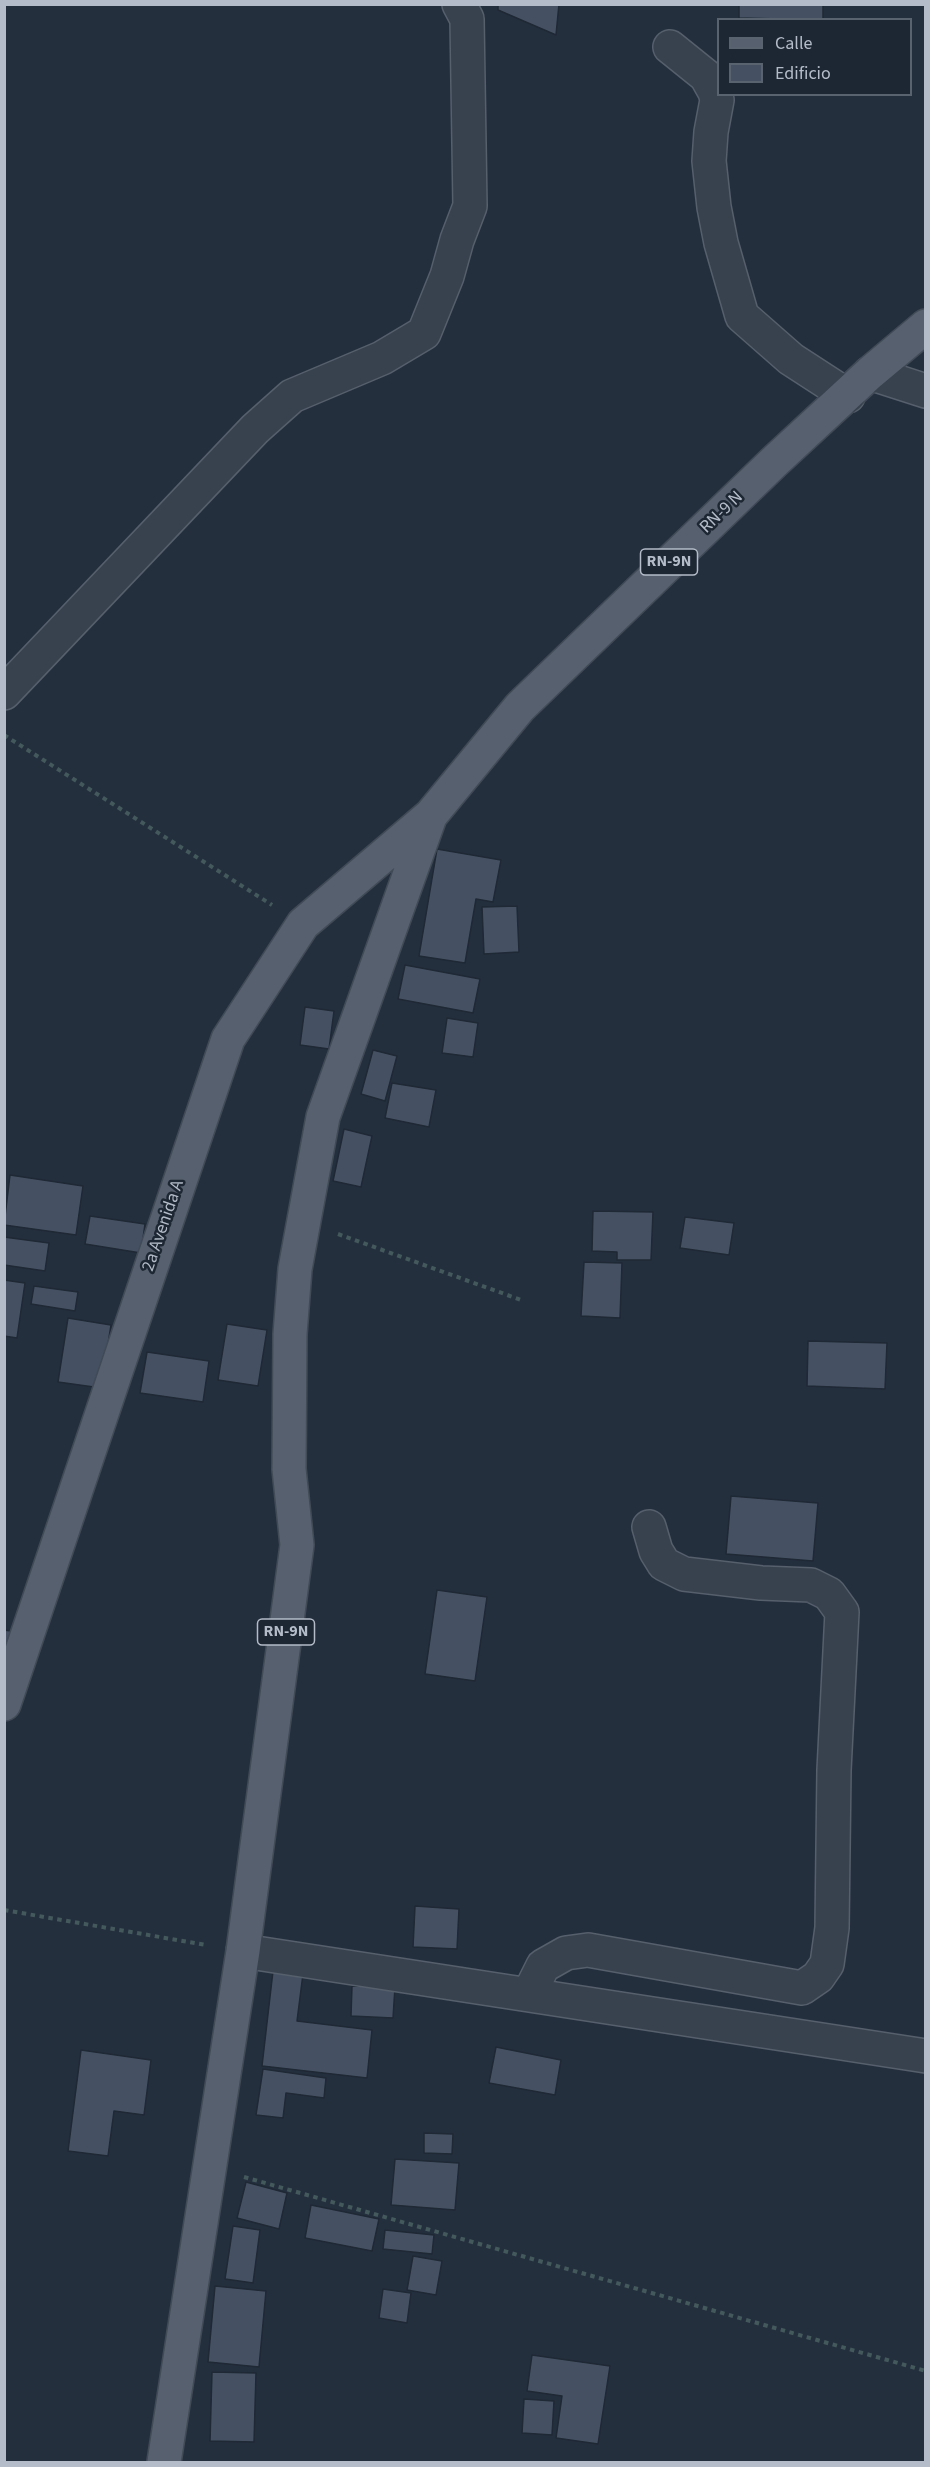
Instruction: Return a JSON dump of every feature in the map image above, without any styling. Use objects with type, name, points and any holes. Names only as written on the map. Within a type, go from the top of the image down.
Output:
[{"type":"main road","name":"RN-9 N","points":[[431,815],[520,707],[757,478],[848,396],[870,373],[926,326]]},
{"type":"main road","name":"2a Avenida A","points":[[4,1704],[228,1039],[303,924],[431,815]]},
{"type":"main road","name":"RN-9N","points":[[164,2463],[243,1951],[297,1545],[289,1469],[290,1334],[295,1269],[323,1117],[431,815]]},
{"type":"street","points":[[4,693],[255,429],[292,396],[382,358],[424,333],[447,276],[470,206],[466,20],[459,4]]},
{"type":"street","points":[[670,47],[706,76],[715,92],[717,100],[709,161],[714,207],[721,243],[742,316],[792,359],[848,396]]},
{"type":"street","points":[[870,373],[926,391]]},
{"type":"street","points":[[529,1994],[543,1966],[566,1953],[588,1950],[802,1988],[818,1977],[827,1964],[832,1928],[834,1770],[842,1612],[829,1594],[811,1585],[761,1583],[684,1574],[664,1564],[656,1551],[650,1527]]},
{"type":"street","points":[[243,1951],[926,2056]]},
{"type":"path","points":[[4,735],[303,924]]},
{"type":"path","points":[[295,1269],[314,1272],[339,1232],[524,1300]]},
{"type":"path","points":[[4,1910],[243,1951]]},
{"type":"path","points":[[211,2168],[926,2371]]},
{"type":"building","points":[[498,4],[559,4],[556,35],[498,10]]},
{"type":"building","points":[[739,4],[823,4],[823,18],[739,18]]},
{"type":"building","points":[[437,849],[501,860],[493,902],[476,899],[465,963],[419,956]]},
{"type":"building","points":[[517,906],[519,952],[484,954],[482,907]]},
{"type":"building","points":[[405,965],[480,979],[473,1013],[398,999]]},
{"type":"building","points":[[305,1007],[334,1011],[329,1049],[300,1045]]},
{"type":"building","points":[[447,1018],[478,1023],[473,1057],[442,1053]]},
{"type":"building","points":[[373,1050],[397,1056],[385,1101],[361,1094]]},
{"type":"building","points":[[392,1083],[436,1090],[429,1127],[385,1118]]},
{"type":"building","points":[[344,1129],[372,1136],[361,1187],[333,1181]]},
{"type":"building","points":[[10,1175],[83,1186],[76,1235],[4,1225]]},
{"type":"building","points":[[593,1211],[653,1212],[651,1260],[617,1260],[617,1252],[592,1251]]},
{"type":"building","points":[[90,1216],[145,1224],[141,1253],[85,1244]]},
{"type":"building","points":[[685,1217],[734,1223],[729,1255],[680,1248]]},
{"type":"building","points":[[4,1237],[49,1243],[45,1271],[4,1265]]},
{"type":"building","points":[[584,1262],[622,1263],[620,1318],[581,1316]]},
{"type":"building","points":[[4,1280],[25,1283],[17,1338],[4,1336]]},
{"type":"building","points":[[34,1286],[78,1292],[75,1311],[31,1304]]},
{"type":"building","points":[[68,1318],[111,1325],[101,1388],[58,1382]]},
{"type":"building","points":[[227,1324],[267,1330],[258,1386],[218,1380]]},
{"type":"building","points":[[808,1341],[887,1343],[885,1389],[807,1386]]},
{"type":"building","points":[[147,1352],[209,1361],[203,1402],[140,1393]]},
{"type":"building","points":[[731,1496],[818,1503],[813,1561],[726,1554]]},
{"type":"building","points":[[437,1590],[487,1597],[475,1681],[425,1674]]},
{"type":"building","points":[[4,1630],[11,1631],[4,1666]]},
{"type":"building","points":[[415,1906],[459,1909],[457,1949],[413,1947]]},
{"type":"building","points":[[273,1971],[303,1974],[297,2021],[372,2030],[367,2078],[262,2066]]},
{"type":"building","points":[[352,1986],[395,1987],[393,2018],[351,2016]]},
{"type":"building","points":[[496,2047],[561,2060],[555,2095],[489,2083]]},
{"type":"building","points":[[81,2050],[151,2060],[144,2115],[114,2111],[108,2156],[68,2151]]},
{"type":"building","points":[[263,2069],[326,2078],[324,2098],[286,2093],[283,2118],[256,2115]]},
{"type":"building","points":[[424,2133],[453,2134],[452,2154],[424,2153]]},
{"type":"building","points":[[395,2159],[459,2163],[455,2210],[391,2205]]},
{"type":"building","points":[[246,2182],[287,2193],[279,2229],[237,2218]]},
{"type":"building","points":[[311,2205],[379,2219],[372,2251],[305,2238]]},
{"type":"building","points":[[233,2226],[260,2230],[253,2283],[225,2279]]},
{"type":"building","points":[[385,2230],[434,2235],[432,2254],[383,2249]]},
{"type":"building","points":[[413,2256],[442,2261],[436,2295],[407,2290]]},
{"type":"building","points":[[215,2286],[266,2291],[259,2367],[208,2362]]},
{"type":"building","points":[[383,2289],[411,2293],[407,2323],[379,2318]]},
{"type":"building","points":[[532,2355],[610,2366],[598,2444],[556,2438],[562,2396],[527,2391]]},
{"type":"building","points":[[212,2372],[256,2373],[254,2442],[210,2441]]},
{"type":"building","points":[[524,2399],[554,2401],[552,2435],[522,2433]]}]
